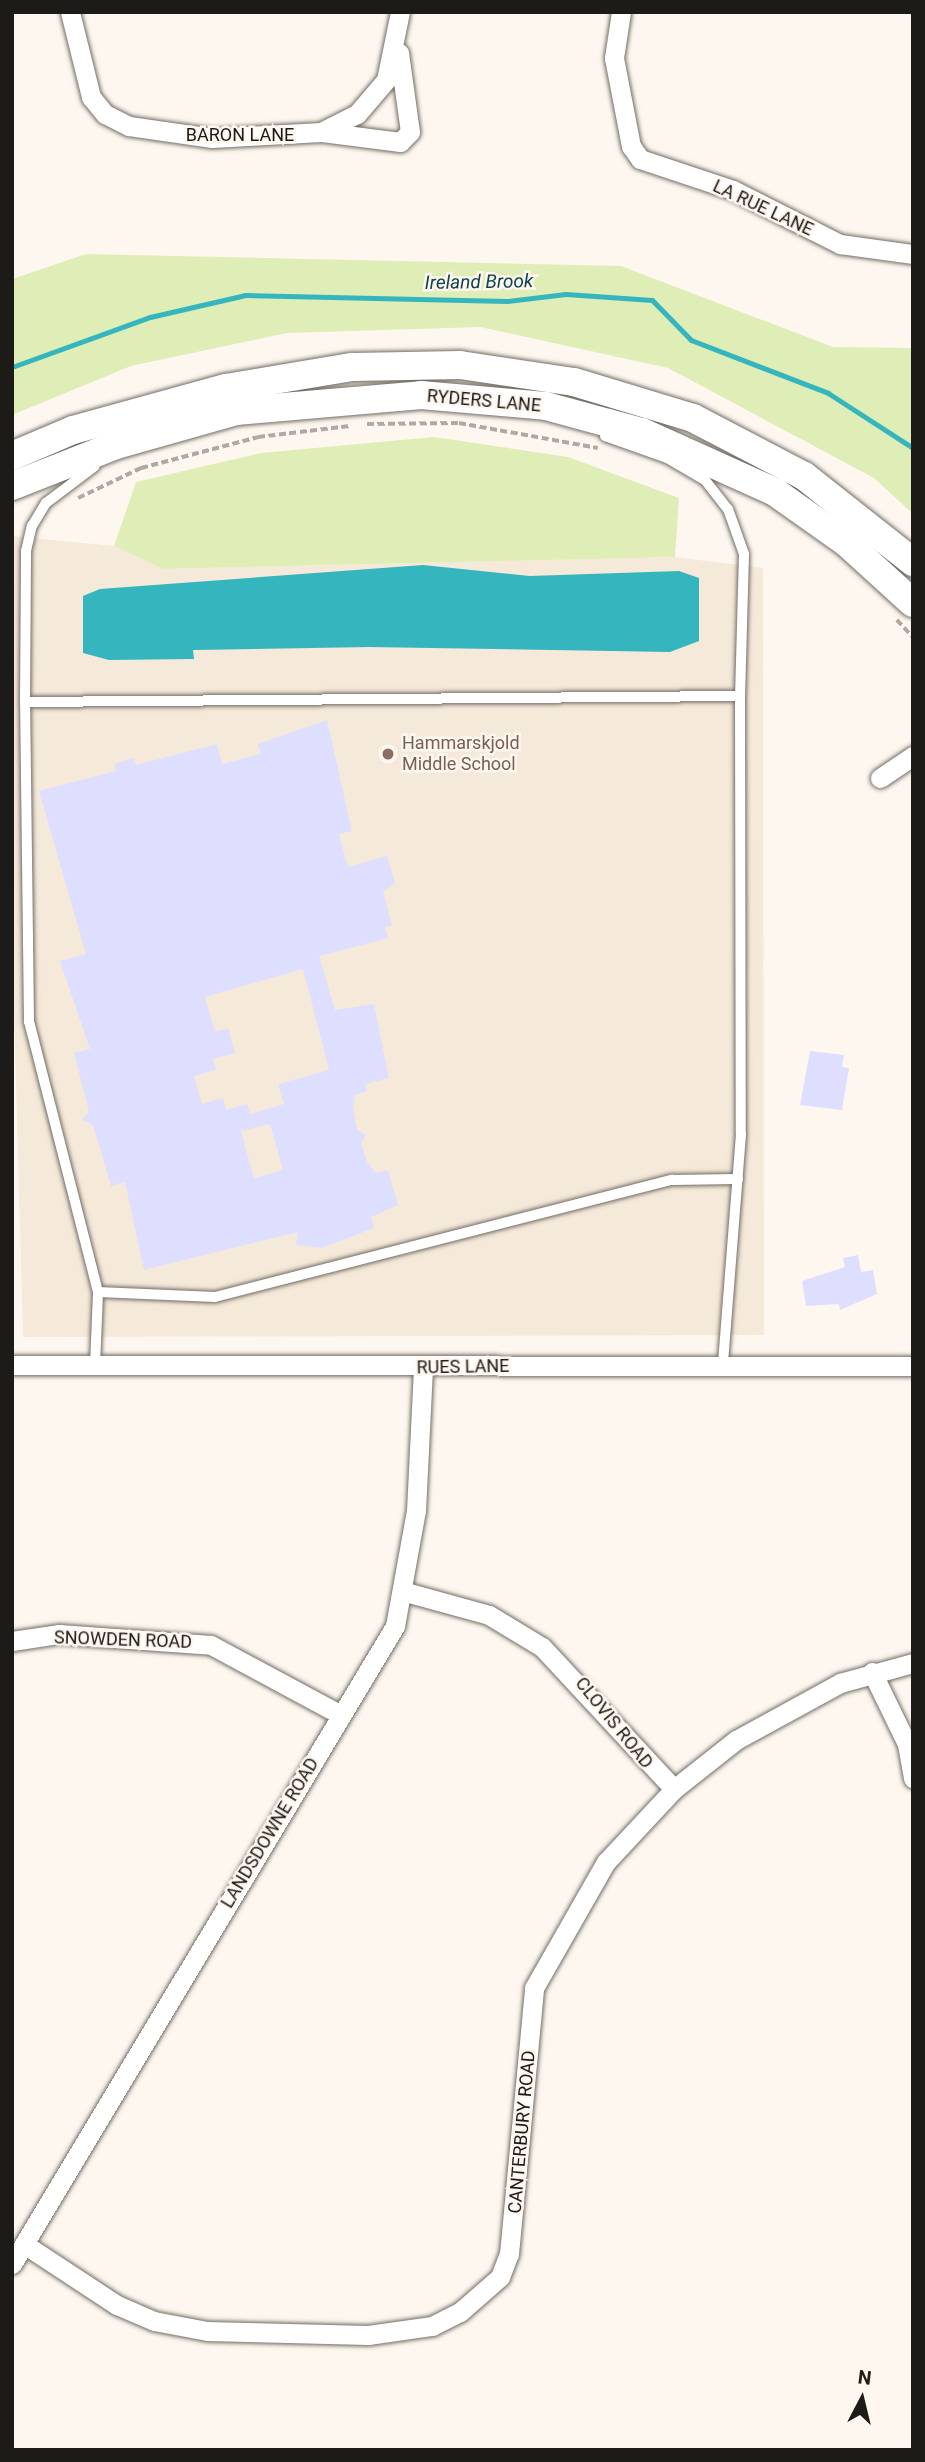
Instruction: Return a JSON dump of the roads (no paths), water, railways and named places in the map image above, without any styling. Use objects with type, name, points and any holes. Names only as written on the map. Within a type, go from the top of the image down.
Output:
[{"type":"main road","name":"RYDERS LANE","points":[[12,456],[73,430],[226,388],[352,367],[460,365],[574,382],[693,418],[804,476],[913,562]]},
{"type":"main road","name":"RYDERS LANE","points":[[12,486],[141,439],[236,411],[421,395],[546,406],[673,446],[775,492],[847,543],[900,606]]},
{"type":"street","name":"BARON LANE","points":[[70,12],[90,97],[129,126],[212,138],[321,132],[400,142],[410,132],[398,45],[400,12]]},
{"type":"street","name":"LA RUE LANE","points":[[621,12],[614,58],[631,146],[640,159],[733,190],[840,244],[913,254]]},
{"type":"street","name":"BARON LANE","points":[[321,132],[373,99],[398,45]]},
{"type":"street","points":[[880,778],[913,756]]},
{"type":"street","name":"RUES LANE","points":[[12,1365],[423,1368],[723,1363],[913,1366]]},
{"type":"street","name":"LANDSDOWNE ROAD","points":[[12,2264],[395,1626],[416,1511],[423,1368]]},
{"type":"street","name":"CLOVIS ROAD","points":[[402,1591],[480,1611],[542,1647],[587,1688],[646,1765],[674,1789]]},
{"type":"street","name":"SNOWDEN ROAD","points":[[12,1641],[59,1634],[211,1645],[341,1715]]},
{"type":"street","name":"CANTERBURY ROAD","points":[[24,2244],[117,2305],[154,2321],[207,2331],[405,2331],[432,2326],[481,2298],[500,2277],[511,2243],[534,1988],[606,1862],[674,1789],[786,1709],[872,1672],[913,1663]]},
{"type":"street","points":[[872,1672],[907,1745],[913,1778]]},
{"type":"lane","points":[[421,395],[562,421],[667,458],[705,481],[729,509],[744,554],[740,696],[738,1179],[723,1363]]},
{"type":"lane","points":[[96,1365],[98,1292],[29,1022],[26,551],[32,526],[46,503],[80,475],[141,439]]},
{"type":"lane","points":[[25,702],[740,696]]},
{"type":"lane","points":[[98,1292],[215,1297],[672,1180],[738,1179]]},
{"type":"water","points":[[423,565],[530,576],[679,571],[699,578],[699,641],[670,652],[369,647],[193,650],[194,659],[109,660],[83,653],[83,596],[100,589]]},
{"type":"waterway","name":"Ireland Brook","points":[[12,367],[150,317],[245,295],[507,301],[566,294],[652,300],[691,340],[828,393],[913,448]]},
{"type":"place","name":"Hammarskjold Middle School","points":[[388,754]]}]
